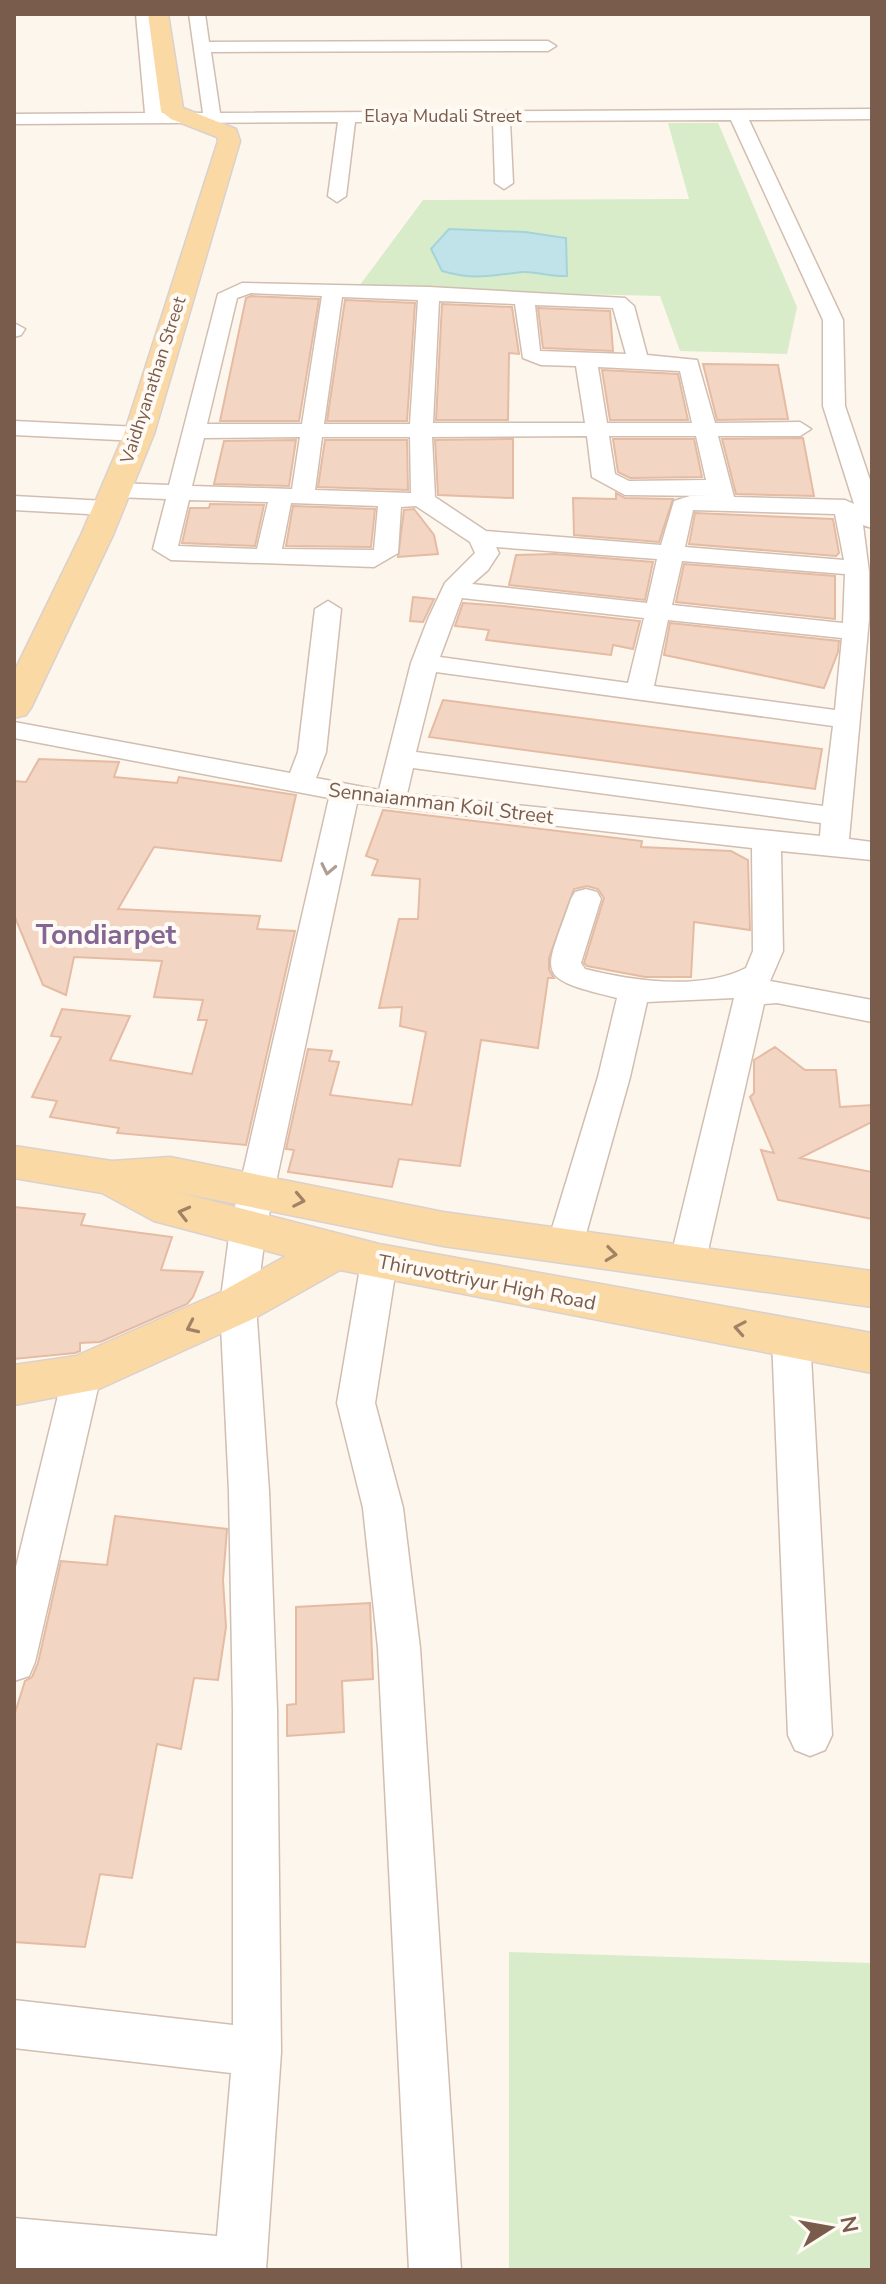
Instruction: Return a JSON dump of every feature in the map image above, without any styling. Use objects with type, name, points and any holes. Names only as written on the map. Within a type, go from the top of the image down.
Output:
[{"type":"main road","points":[[158,14],[184,55]]},
{"type":"main road","points":[[176,14],[184,55],[172,111],[193,118]]},
{"type":"main road","name":"Vaidhyanathan Street","points":[[14,708],[97,535],[139,434],[229,141],[228,134],[193,118]]},
{"type":"main road","name":"Thiruvottriyur High Road","points":[[14,1162],[112,1178],[170,1209],[253,1210],[443,1229],[872,1289]]},
{"type":"main road","name":"Thiruvottriyur High Road","points":[[253,1210],[357,1257],[872,1353]]},
{"type":"main road","points":[[14,1385],[82,1375],[238,1305],[357,1257]]},
{"type":"street","points":[[144,14],[154,120]]},
{"type":"street","points":[[193,118],[184,55],[197,14]]},
{"type":"street","points":[[184,55],[548,46]]},
{"type":"street","name":"Elaya Mudali Street","points":[[14,119],[347,116],[739,118],[872,114]]},
{"type":"street","points":[[337,196],[347,116]]},
{"type":"street","points":[[501,116],[504,183]]},
{"type":"street","points":[[739,118],[833,320],[834,406],[872,521]]},
{"type":"street","points":[[390,500],[386,553],[382,558],[171,553],[165,549],[228,294],[249,287],[618,302],[624,306],[638,361]]},
{"type":"street","points":[[268,556],[296,494],[312,430],[333,290]]},
{"type":"street","points":[[422,496],[421,430],[429,293]]},
{"type":"street","points":[[524,297],[530,354],[541,359],[689,365],[722,496]]},
{"type":"street","points":[[586,360],[604,477],[612,484],[625,488],[845,507],[856,537],[854,632],[834,847]]},
{"type":"street","points":[[14,428],[139,434]]},
{"type":"street","points":[[195,431],[800,429]]},
{"type":"street","points":[[14,503],[181,488],[390,500],[422,496]]},
{"type":"street","points":[[296,494],[422,496],[480,538],[487,553],[484,560],[453,590],[424,663],[391,801]]},
{"type":"street","points":[[639,693],[682,506],[722,496]]},
{"type":"street","points":[[480,538],[856,568]]},
{"type":"street","points":[[453,590],[854,632]]},
{"type":"street","points":[[300,784],[312,752],[328,609]]},
{"type":"street","points":[[424,663],[846,720]]},
{"type":"street","name":"Sennaiamman Koil Street","points":[[14,730],[391,801],[872,851]]},
{"type":"street","points":[[402,758],[835,816]]},
{"type":"street","points":[[14,2244],[240,2267],[257,2052],[255,1710],[249,1491],[238,1305],[253,1210],[345,792]]},
{"type":"street","points":[[586,899],[565,963],[566,970],[574,977],[634,992],[732,988],[759,974],[768,951],[766,840]]},
{"type":"street","points":[[687,1264],[749,999],[760,991],[777,992],[872,1011]]},
{"type":"street","points":[[564,1248],[614,1077],[634,992]]},
{"type":"street","points":[[357,1257],[356,1403],[383,1508],[399,1648],[435,2270]]},
{"type":"street","points":[[791,1338],[810,1735]]},
{"type":"street","points":[[14,1662],[82,1375]]},
{"type":"street","points":[[14,2024],[257,2052]]},
{"type":"green space","points":[[668,123],[718,123],[797,307],[787,354],[680,351],[660,296],[357,289],[423,200],[689,199]]},
{"type":"green space","points":[[509,1952],[872,1963],[872,2270],[509,2270]]},
{"type":"water","points":[[449,229],[525,232],[566,238],[567,276],[527,272],[474,277],[442,271],[431,249]]},
{"type":"building","points":[[246,298],[319,299],[299,421],[220,421]]},
{"type":"building","points":[[345,300],[415,303],[407,421],[327,421]]},
{"type":"building","points":[[442,304],[512,307],[519,354],[509,353],[508,420],[436,420]]},
{"type":"building","points":[[538,308],[610,311],[613,351],[543,348]]},
{"type":"building","points":[[703,364],[778,365],[788,419],[717,420]]},
{"type":"building","points":[[602,370],[678,374],[688,420],[610,420]]},
{"type":"building","points":[[803,438],[814,496],[736,494],[722,439]]},
{"type":"building","points":[[513,439],[513,498],[438,495],[435,440]]},
{"type":"building","points":[[613,439],[694,439],[702,477],[630,478],[618,472]]},
{"type":"building","points":[[296,440],[289,486],[214,484],[224,441]]},
{"type":"building","points":[[325,440],[407,440],[408,490],[318,487]]},
{"type":"building","points":[[616,493],[625,498],[673,499],[659,542],[574,535],[573,498],[616,499]]},
{"type":"building","points":[[210,504],[264,505],[255,546],[182,543],[190,508],[209,508]]},
{"type":"building","points":[[293,506],[375,509],[371,547],[286,546]]},
{"type":"building","points":[[414,509],[434,535],[438,554],[398,557],[404,510]]},
{"type":"building","points":[[695,513],[833,519],[839,553],[836,556],[689,544]]},
{"type":"building","points":[[555,554],[653,562],[645,600],[509,585],[516,555]]},
{"type":"building","points":[[684,564],[835,576],[835,619],[676,602]]},
{"type":"building","points":[[413,597],[434,599],[423,622],[410,621]]},
{"type":"building","points":[[463,603],[640,621],[633,649],[613,645],[611,655],[486,640],[489,630],[455,626]]},
{"type":"building","points":[[670,623],[839,641],[838,652],[824,688],[664,655]]},
{"type":"building","points":[[443,700],[822,749],[815,789],[429,737]]},
{"type":"building","points":[[39,759],[119,762],[114,777],[177,783],[179,777],[296,795],[281,861],[154,847],[118,909],[260,916],[257,929],[295,931],[246,1145],[117,1133],[119,1128],[50,1117],[57,1101],[32,1097],[61,1037],[51,1036],[62,1009],[130,1016],[110,1060],[192,1074],[207,1020],[198,1020],[203,1000],[154,997],[162,961],[74,957],[66,995],[43,985],[14,915],[14,781],[26,782]]},
{"type":"building","points":[[383,810],[642,841],[641,847],[731,851],[748,860],[750,930],[694,922],[691,977],[645,977],[587,966],[584,963],[604,898],[598,889],[587,886],[574,889],[549,958],[549,970],[554,978],[548,978],[538,1048],[481,1040],[460,1166],[399,1159],[392,1187],[288,1172],[294,1150],[286,1149],[308,1049],[332,1051],[329,1061],[339,1062],[330,1095],[412,1105],[426,1032],[400,1026],[402,1007],[379,1008],[399,919],[418,919],[420,879],[372,875],[378,860],[366,856]]},
{"type":"building","points":[[775,1047],[805,1070],[836,1070],[840,1107],[872,1105],[872,1122],[800,1158],[872,1172],[872,1219],[778,1200],[761,1150],[774,1153],[750,1097],[754,1093],[754,1060]]},
{"type":"building","points":[[14,1207],[85,1214],[81,1225],[172,1237],[161,1270],[203,1272],[193,1297],[187,1304],[100,1342],[80,1343],[80,1351],[75,1353],[14,1359]]},
{"type":"building","points":[[115,1516],[227,1529],[223,1580],[226,1627],[218,1680],[194,1678],[181,1749],[157,1744],[132,1878],[100,1874],[85,1947],[14,1942],[14,1716],[25,1681],[32,1677],[38,1663],[61,1561],[107,1565]]},
{"type":"building","points":[[370,1603],[373,1679],[342,1681],[344,1732],[287,1736],[287,1705],[296,1704],[296,1607]]},
{"type":"district","name":"Tondiarpet","points":[[106,934]]}]
